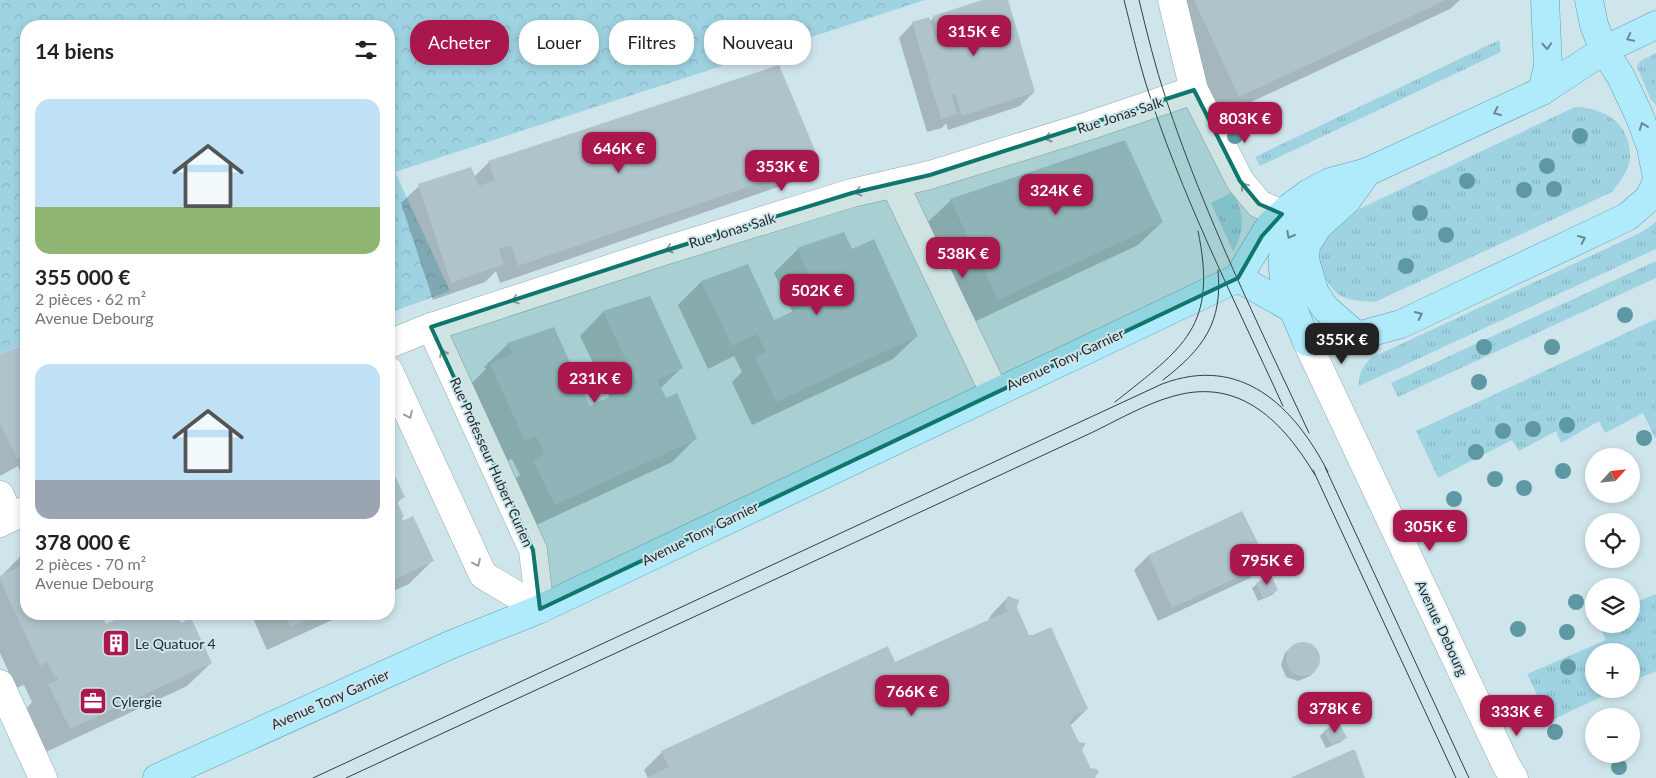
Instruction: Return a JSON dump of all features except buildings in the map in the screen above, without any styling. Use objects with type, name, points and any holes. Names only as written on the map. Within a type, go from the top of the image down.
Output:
[{"type":"main road","points":[[1542,91],[1548,66],[1545,0]]},
{"type":"main road","points":[[1589,0],[1594,25],[1604,50],[1621,77],[1640,115],[1651,146],[1656,173]]},
{"type":"main road","points":[[1294,309],[1238,278],[1262,236],[1282,214],[1309,193],[1330,182],[1367,172],[1542,91],[1604,50],[1656,25]]},
{"type":"main road","points":[[1367,172],[1312,210],[1290,232],[1282,253],[1282,269],[1294,309],[1307,342],[1357,336],[1401,324],[1627,217],[1649,198],[1656,183]]},
{"type":"main road","points":[[1357,336],[1325,308],[1315,293],[1305,260],[1306,245],[1318,226],[1346,200],[1367,172]]},
{"type":"main road","name":"Avenue Tony Garnier","points":[[157,778],[450,645],[540,609],[994,392],[1238,278]]},
{"type":"street","points":[[1172,0],[1194,90],[1240,181],[1259,204],[1282,214]]},
{"type":"street","name":"Rue Jonas Salk","points":[[395,342],[431,327],[674,248],[852,193],[958,166],[1091,125],[1194,90]]},
{"type":"street","points":[[894,183],[994,392]]},
{"type":"street","name":"Rue Professeur Hubert Curien","points":[[431,327],[533,550],[540,609]]},
{"type":"street","name":"Avenue Debourg","points":[[1307,342],[1514,778]]},
{"type":"street","points":[[395,384],[483,576],[540,609]]},
{"type":"street","points":[[0,684],[43,778]]},
{"type":"highlighted area","points":[[1194,90],[1240,181],[1259,204],[1282,214],[1262,236],[1238,278],[540,609],[533,550],[431,327],[664,251],[852,193],[930,175]]},
{"type":"green space","points":[[0,0],[925,0],[811,37],[811,20],[704,20],[704,65],[725,65],[395,172],[395,20],[20,20],[20,345],[0,355]]},
{"type":"green space","points":[[1499,40],[1501,52],[1260,166],[1255,157]]},
{"type":"green space","points":[[1656,53],[1656,105],[1651,100],[1637,67],[1640,61]]},
{"type":"green space","points":[[1575,107],[1586,108],[1606,115],[1621,127],[1626,136],[1630,158],[1628,168],[1612,192],[1375,302],[1346,298],[1338,294],[1329,284],[1322,271],[1320,251],[1325,238],[1338,219]]},
{"type":"green space","points":[[395,172],[450,291],[395,311]]},
{"type":"green space","points":[[1233,192],[1242,222],[1240,236],[1233,251],[1211,203]]},
{"type":"green space","points":[[1656,222],[1656,249],[1359,386],[1359,378],[1362,371],[1371,358],[1640,233]]},
{"type":"green space","points":[[1656,261],[1656,278],[1398,397],[1391,383]]},
{"type":"green space","points":[[1656,319],[1655,438],[1643,413],[1605,433],[1599,421],[1561,443],[1556,431],[1519,451],[1512,440],[1438,478],[1416,431]]},
{"type":"green space","points":[[1656,594],[1656,671],[1640,678],[1640,643],[1599,643],[1606,640],[1602,633],[1640,633],[1640,600]]},
{"type":"green space","points":[[1585,649],[1585,698],[1599,698],[1550,721],[1527,674]]},
{"type":"tram line","points":[[1124,0],[1145,81],[1174,164],[1283,406]]},
{"type":"tram line","points":[[1139,0],[1162,87],[1197,184],[1270,351],[1309,433]]},
{"type":"tram line","points":[[1115,402],[1160,366],[1190,332],[1199,313],[1203,290],[1203,264],[1198,231]]},
{"type":"tram line","points":[[1163,380],[1189,357],[1207,333],[1217,305],[1219,289],[1218,270]]},
{"type":"tram line","points":[[313,778],[1162,384],[1190,376],[1216,376],[1240,381],[1262,392],[1281,407],[1299,426],[1328,472]]},
{"type":"tram line","points":[[346,778],[1164,399],[1198,392],[1220,393],[1240,399],[1258,409],[1274,422],[1303,456],[1315,475]]},
{"type":"tram line","points":[[1325,467],[1469,778]]},
{"type":"tram line","points":[[1313,470],[1456,778]]},
{"type":"place","name":"Le Quatuor 4","points":[[116,643]]},
{"type":"place","name":"Cylergie","points":[[93,701]]}]
